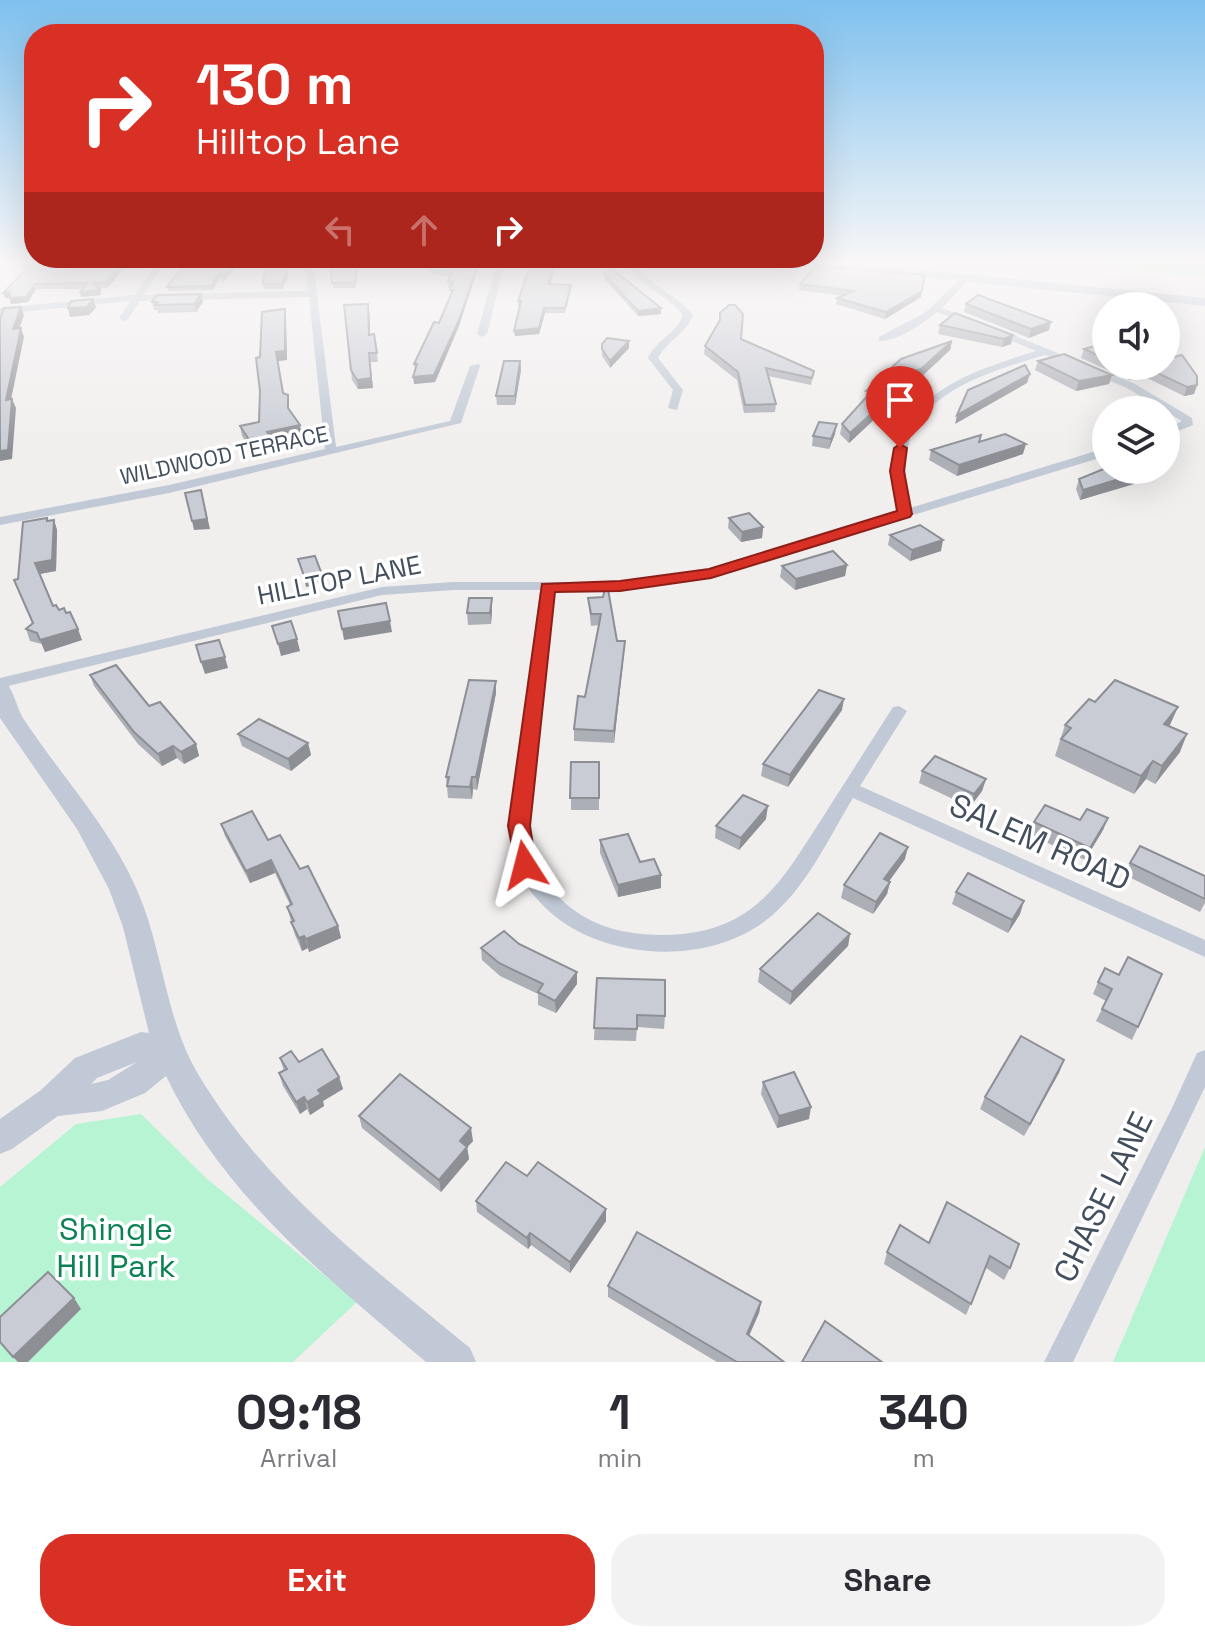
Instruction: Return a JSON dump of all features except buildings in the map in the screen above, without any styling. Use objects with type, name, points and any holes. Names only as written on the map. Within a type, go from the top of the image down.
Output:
[{"type":"street","points":[[315,326],[331,452]]},
{"type":"street","points":[[482,334],[484,326]]},
{"type":"street","points":[[673,408],[678,390],[653,358],[658,348],[684,326]]},
{"type":"street","points":[[882,339],[916,326]]},
{"type":"street","points":[[981,326],[1150,396]]},
{"type":"street","points":[[905,514],[897,471],[900,448],[927,404],[962,380],[1047,351]]},
{"type":"street","name":"WILDWOOD TERRACE","points":[[0,521],[169,489],[455,423],[475,366]]},
{"type":"street","points":[[1180,414],[1188,420],[1187,425],[1180,428]]},
{"type":"street","name":"HILLTOP LANE","points":[[0,683],[382,591],[453,586],[620,586],[711,573],[1092,456]]},
{"type":"street","points":[[548,587],[519,826],[525,865],[546,898],[562,913],[605,936],[633,942],[683,942],[731,931],[775,902],[791,882],[899,711]]},
{"type":"street","points":[[0,690],[10,716],[108,859],[123,888],[135,920],[170,1049],[208,1120],[250,1178],[304,1233],[456,1362]]},
{"type":"street","name":"SALEM ROAD","points":[[850,789],[1205,949]]},
{"type":"street","points":[[0,1138],[53,1101],[86,1102],[150,1073],[170,1049]]},
{"type":"street","name":"CHASE LANE","points":[[1058,1362],[1181,1115],[1205,1060]]},
{"type":"green space","name":"Shingle Hill Park","points":[[141,1114],[206,1178],[357,1302],[293,1362],[0,1362],[0,1187],[76,1124]]},
{"type":"green space","points":[[1205,1147],[1205,1362],[1113,1362]]},
{"type":"route","points":[[525,865],[519,826],[548,587],[620,586],[711,573],[905,514],[897,471],[900,448]]}]
